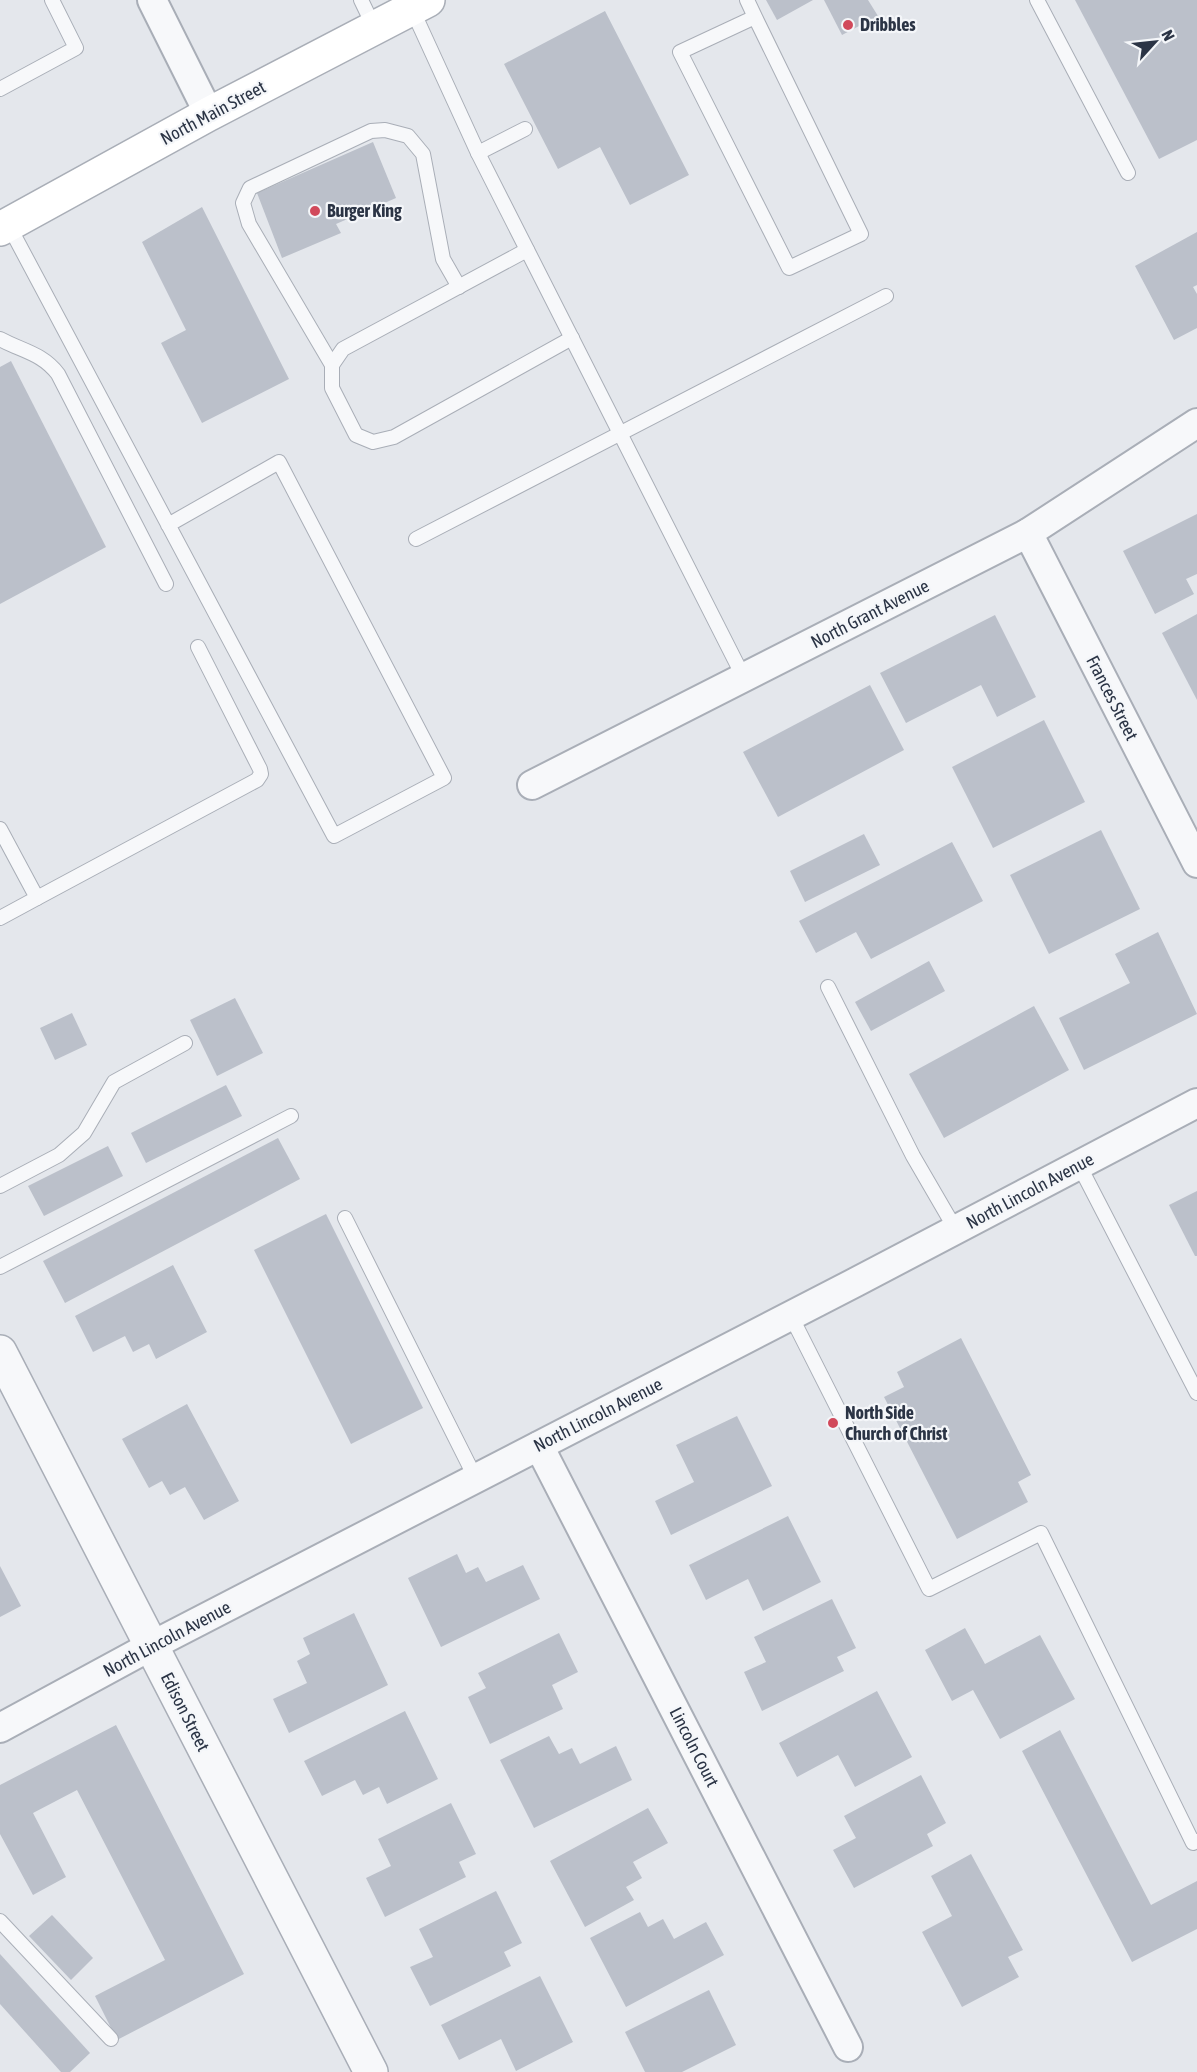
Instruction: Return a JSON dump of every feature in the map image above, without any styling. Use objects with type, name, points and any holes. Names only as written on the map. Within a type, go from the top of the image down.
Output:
[{"type":"main road","name":"North Main Street","points":[[4,227],[209,114],[368,13],[420,5]]},
{"type":"street","points":[[152,0],[209,114]]},
{"type":"street","name":"North Grant Avenue","points":[[532,785],[1028,533],[1197,423]]},
{"type":"street","name":"Frances Street","points":[[1028,533],[1197,863]]},
{"type":"street","name":"North Lincoln Avenue","points":[[0,1728],[151,1646],[791,1316],[1197,1103]]},
{"type":"street","name":"Edison Street","points":[[0,1352],[371,2072]]},
{"type":"street","name":"Lincoln Court","points":[[539,1446],[849,2048]]},
{"type":"lane","points":[[0,89],[76,48],[52,0]]},
{"type":"lane","points":[[747,0],[861,234],[789,268],[680,52],[755,17]]},
{"type":"lane","points":[[1037,0],[1128,173]]},
{"type":"lane","points":[[420,5],[478,153],[744,678]]},
{"type":"lane","points":[[478,153],[525,129]]},
{"type":"lane","points":[[459,287],[442,259],[423,154],[408,136],[385,130],[371,131],[250,188],[243,203],[249,225],[332,365],[332,388],[356,435],[373,442],[394,437],[572,338]]},
{"type":"lane","points":[[4,227],[168,525],[334,836],[444,778],[279,462],[168,525]]},
{"type":"lane","points":[[332,365],[343,349],[527,250]]},
{"type":"lane","points":[[416,539],[886,296]]},
{"type":"lane","points":[[0,339],[39,356],[58,374],[166,584]]},
{"type":"lane","points":[[0,918],[257,780],[261,774],[260,769],[198,647]]},
{"type":"lane","points":[[0,829],[37,898]]},
{"type":"lane","points":[[828,987],[913,1156],[956,1230]]},
{"type":"lane","points":[[0,1186],[59,1155],[84,1133],[114,1082],[185,1043]]},
{"type":"lane","points":[[0,1267],[291,1116]]},
{"type":"lane","points":[[1079,1165],[1197,1393]]},
{"type":"lane","points":[[345,1218],[476,1479]]},
{"type":"lane","points":[[791,1316],[929,1588],[1041,1533],[1193,1843],[1197,1840]]},
{"type":"lane","points":[[0,1920],[111,2039]]},
{"type":"building","name":"Dribbles","points":[[766,0],[813,0],[777,20]]},
{"type":"building","name":"Dribbles","points":[[824,0],[868,0],[878,16],[842,35]]},
{"type":"building","points":[[1075,0],[1197,0],[1197,140],[1159,159]]},
{"type":"building","points":[[605,11],[689,175],[630,205],[600,147],[558,169],[504,64]]},
{"type":"building","name":"Burger King","points":[[373,142],[396,198],[336,224],[341,233],[282,258],[257,193]]},
{"type":"building","points":[[202,207],[289,379],[202,423],[161,343],[186,330],[142,242]]},
{"type":"building","points":[[1197,232],[1197,285],[1193,287],[1197,294],[1197,328],[1174,340],[1135,266]]},
{"type":"building","points":[[11,361],[106,547],[0,604],[0,367]]},
{"type":"building","points":[[1197,514],[1197,574],[1186,579],[1194,594],[1155,614],[1123,551]]},
{"type":"building","points":[[1197,614],[1197,700],[1162,633]]},
{"type":"building","points":[[995,615],[1036,697],[997,717],[981,685],[906,723],[880,673]]},
{"type":"building","points":[[870,685],[904,750],[778,817],[743,752]]},
{"type":"building","points":[[1044,720],[1085,802],[993,848],[952,767]]},
{"type":"building","points":[[1101,830],[1140,909],[1049,954],[1010,875]]},
{"type":"building","points":[[864,834],[880,865],[805,902],[790,871]]},
{"type":"building","points":[[952,842],[983,901],[871,959],[856,932],[816,953],[799,921]]},
{"type":"building","points":[[1158,932],[1197,1014],[1084,1070],[1059,1018],[1130,983],[1115,954]]},
{"type":"building","points":[[929,961],[945,991],[871,1031],[855,1002]]},
{"type":"building","points":[[235,998],[263,1053],[217,1076],[190,1020]]},
{"type":"building","points":[[1034,1006],[1069,1070],[944,1138],[909,1074]]},
{"type":"building","points":[[72,1013],[87,1045],[55,1060],[40,1028]]},
{"type":"building","points":[[226,1085],[242,1116],[146,1163],[131,1133]]},
{"type":"building","points":[[278,1138],[300,1179],[65,1303],[43,1261]]},
{"type":"building","points":[[108,1146],[123,1176],[44,1216],[28,1186]]},
{"type":"building","points":[[1197,1191],[1197,1256],[1195,1256],[1169,1205]]},
{"type":"building","points":[[326,1214],[423,1408],[351,1444],[254,1250]]},
{"type":"building","points":[[173,1265],[207,1332],[156,1359],[149,1344],[133,1352],[125,1336],[93,1352],[75,1316]]},
{"type":"building","points":[[961,1338],[1031,1475],[1018,1482],[1028,1502],[957,1539],[884,1397],[904,1387],[897,1372]]},
{"type":"building","points":[[187,1404],[239,1501],[204,1520],[185,1487],[170,1495],[162,1481],[149,1488],[122,1439]]},
{"type":"building","points":[[737,1416],[772,1486],[671,1535],[655,1501],[694,1482],[676,1445]]},
{"type":"building","points":[[788,1516],[821,1582],[763,1611],[748,1579],[706,1600],[689,1565]]},
{"type":"building","points":[[457,1554],[466,1573],[478,1567],[486,1582],[523,1565],[540,1599],[441,1647],[408,1578]]},
{"type":"building","points":[[0,1566],[21,1606],[0,1617]]},
{"type":"building","points":[[832,1599],[856,1648],[837,1657],[844,1671],[762,1711],[744,1672],[766,1662],[754,1637]]},
{"type":"building","points":[[354,1613],[388,1685],[289,1733],[273,1699],[307,1683],[297,1661],[310,1654],[303,1638]]},
{"type":"building","points":[[965,1628],[985,1664],[1040,1635],[1075,1699],[1000,1739],[973,1690],[952,1701],[925,1650]]},
{"type":"building","points":[[559,1633],[578,1672],[552,1685],[563,1709],[490,1744],[468,1697],[486,1688],[478,1673]]},
{"type":"building","points":[[877,1691],[912,1757],[855,1787],[838,1755],[797,1777],[779,1743]]},
{"type":"building","points":[[405,1711],[438,1779],[387,1804],[379,1787],[363,1795],[355,1780],[322,1796],[304,1761]]},
{"type":"building","points":[[116,1725],[244,1974],[117,2040],[95,1996],[165,1960],[77,1790],[33,1813],[66,1877],[33,1895],[0,1834],[0,1785]]},
{"type":"building","points":[[1060,1730],[1151,1905],[1197,1881],[1197,1929],[1132,1962],[1022,1751]]},
{"type":"building","points":[[549,1736],[559,1754],[572,1748],[580,1764],[616,1746],[632,1780],[534,1828],[500,1760]]},
{"type":"building","points":[[921,1775],[946,1823],[927,1834],[933,1846],[854,1888],[833,1850],[856,1838],[844,1816]]},
{"type":"building","points":[[451,1803],[476,1854],[459,1862],[466,1877],[385,1917],[366,1878],[391,1866],[378,1839]]},
{"type":"building","points":[[648,1808],[668,1843],[633,1862],[642,1878],[626,1887],[634,1900],[585,1927],[550,1861]]},
{"type":"building","points":[[971,1854],[1023,1950],[1008,1957],[1019,1977],[962,2007],[922,1932],[952,1916],[931,1876]]},
{"type":"building","points":[[496,1891],[522,1943],[504,1952],[511,1966],[430,2006],[410,1967],[433,1957],[419,1929]]},
{"type":"building","points":[[640,1912],[648,1927],[663,1919],[674,1939],[706,1922],[724,1955],[626,2007],[590,1938]]},
{"type":"building","points":[[52,1915],[93,1958],[71,1980],[29,1936]]},
{"type":"building","points":[[0,1954],[90,2053],[70,2072],[61,2072],[0,2004]]},
{"type":"building","points":[[540,1976],[573,2042],[516,2071],[501,2039],[459,2060],[441,2025]]},
{"type":"building","points":[[709,1990],[736,2045],[682,2072],[645,2072],[625,2032]]},
{"type":"place","name":"Dribbles","points":[[848,25]]},
{"type":"place","name":"Burger King","points":[[315,211]]},
{"type":"place","name":"North Side Church of Christ","points":[[833,1423]]}]
